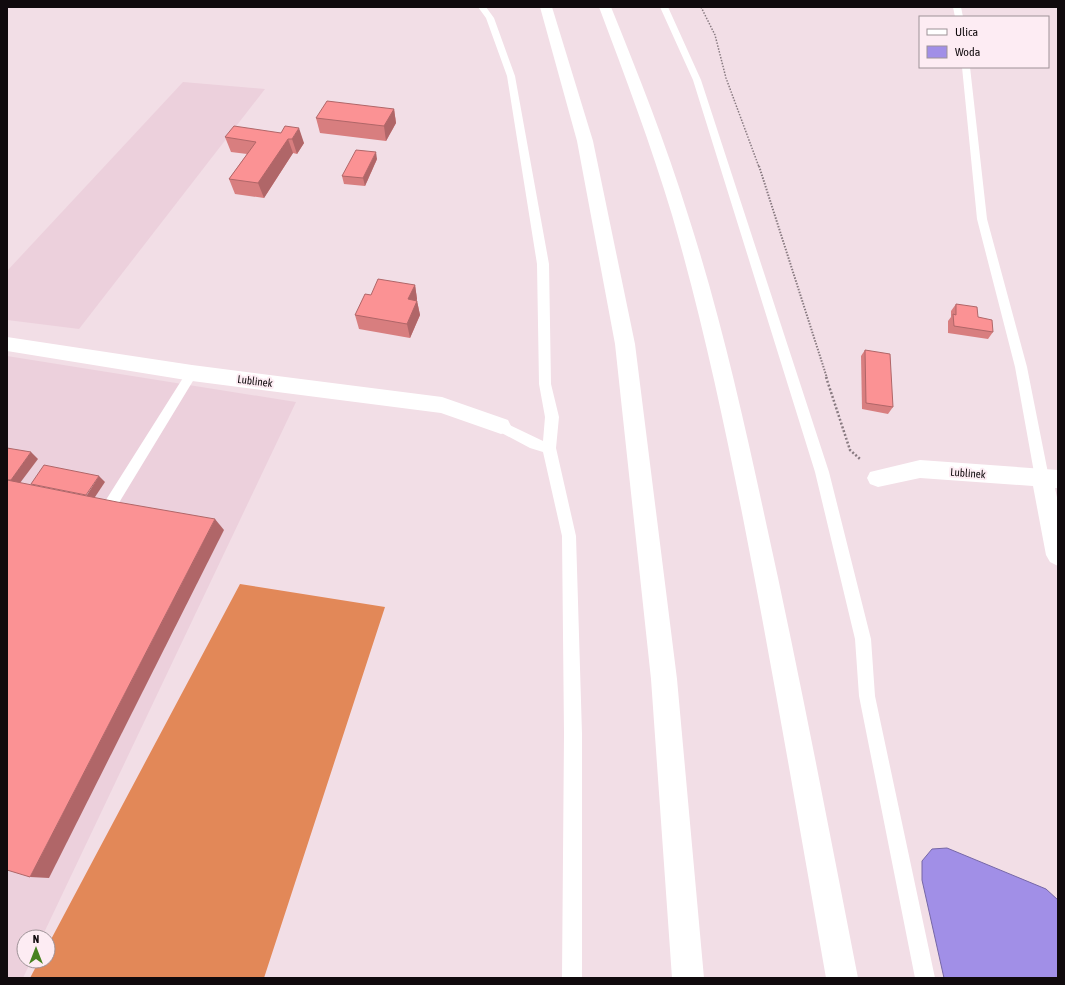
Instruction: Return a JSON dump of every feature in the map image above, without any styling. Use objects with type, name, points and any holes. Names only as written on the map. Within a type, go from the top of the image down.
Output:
[{"type":"main road","points":[[546,7],[562,57],[585,141],[625,344],[664,679],[688,978]]},
{"type":"main road","points":[[605,7],[625,57],[668,177],[716,349],[734,422],[776,621],[842,978]]},
{"type":"main road","points":[[535,15],[562,57]]},
{"type":"main road","name":"Lublinek","points":[[7,344],[192,373],[442,405],[501,426]]},
{"type":"main road","name":"Lublinek","points":[[878,478],[920,469],[1050,479]]},
{"type":"main road","points":[[1050,479],[1058,555]]},
{"type":"lane","points":[[482,7],[490,18],[511,76],[543,264],[545,384],[552,417],[550,448],[569,536],[573,734],[572,978]]},
{"type":"lane","points":[[664,7],[697,80],[822,472],[863,639],[867,696],[925,978]]},
{"type":"lane","points":[[966,68],[982,219],[1050,479]]},
{"type":"lane","points":[[109,507],[192,373]]},
{"type":"lane","points":[[501,426],[535,444],[550,448]]},
{"type":"path","points":[[701,7],[715,35],[726,78],[758,164],[850,450],[878,478]]},
{"type":"shaded area","points":[[183,82],[265,89],[79,329],[7,320],[7,271]]},
{"type":"shaded area","points":[[7,356],[296,402],[46,929],[16,929],[16,969],[27,969],[23,978],[7,978]]},
{"type":"shaded area","points":[[240,584],[385,607],[264,978],[30,978],[35,969],[56,969],[56,930]]},
{"type":"water","points":[[947,848],[1046,889],[1058,900],[1058,978],[944,978],[922,880],[922,861],[932,849]]},
{"type":"building","points":[[327,101],[394,109],[384,126],[316,118]]},
{"type":"building","points":[[234,126],[281,133],[285,126],[299,128],[292,139],[288,139],[258,183],[229,179],[256,142],[225,137]]},
{"type":"building","points":[[356,150],[376,152],[363,178],[342,176]]},
{"type":"building","points":[[378,279],[415,285],[408,299],[417,301],[407,324],[355,315],[365,294],[371,295]]},
{"type":"building","points":[[956,304],[977,307],[978,317],[992,320],[993,332],[954,326],[953,314],[956,315]]},
{"type":"building","points":[[865,350],[890,354],[893,407],[866,403]]},
{"type":"building","points":[[7,448],[31,452],[11,480],[7,480]]},
{"type":"building","points":[[44,465],[99,476],[86,495],[31,484]]},
{"type":"building","points":[[7,480],[117,502],[215,519],[30,877],[7,870]]}]
